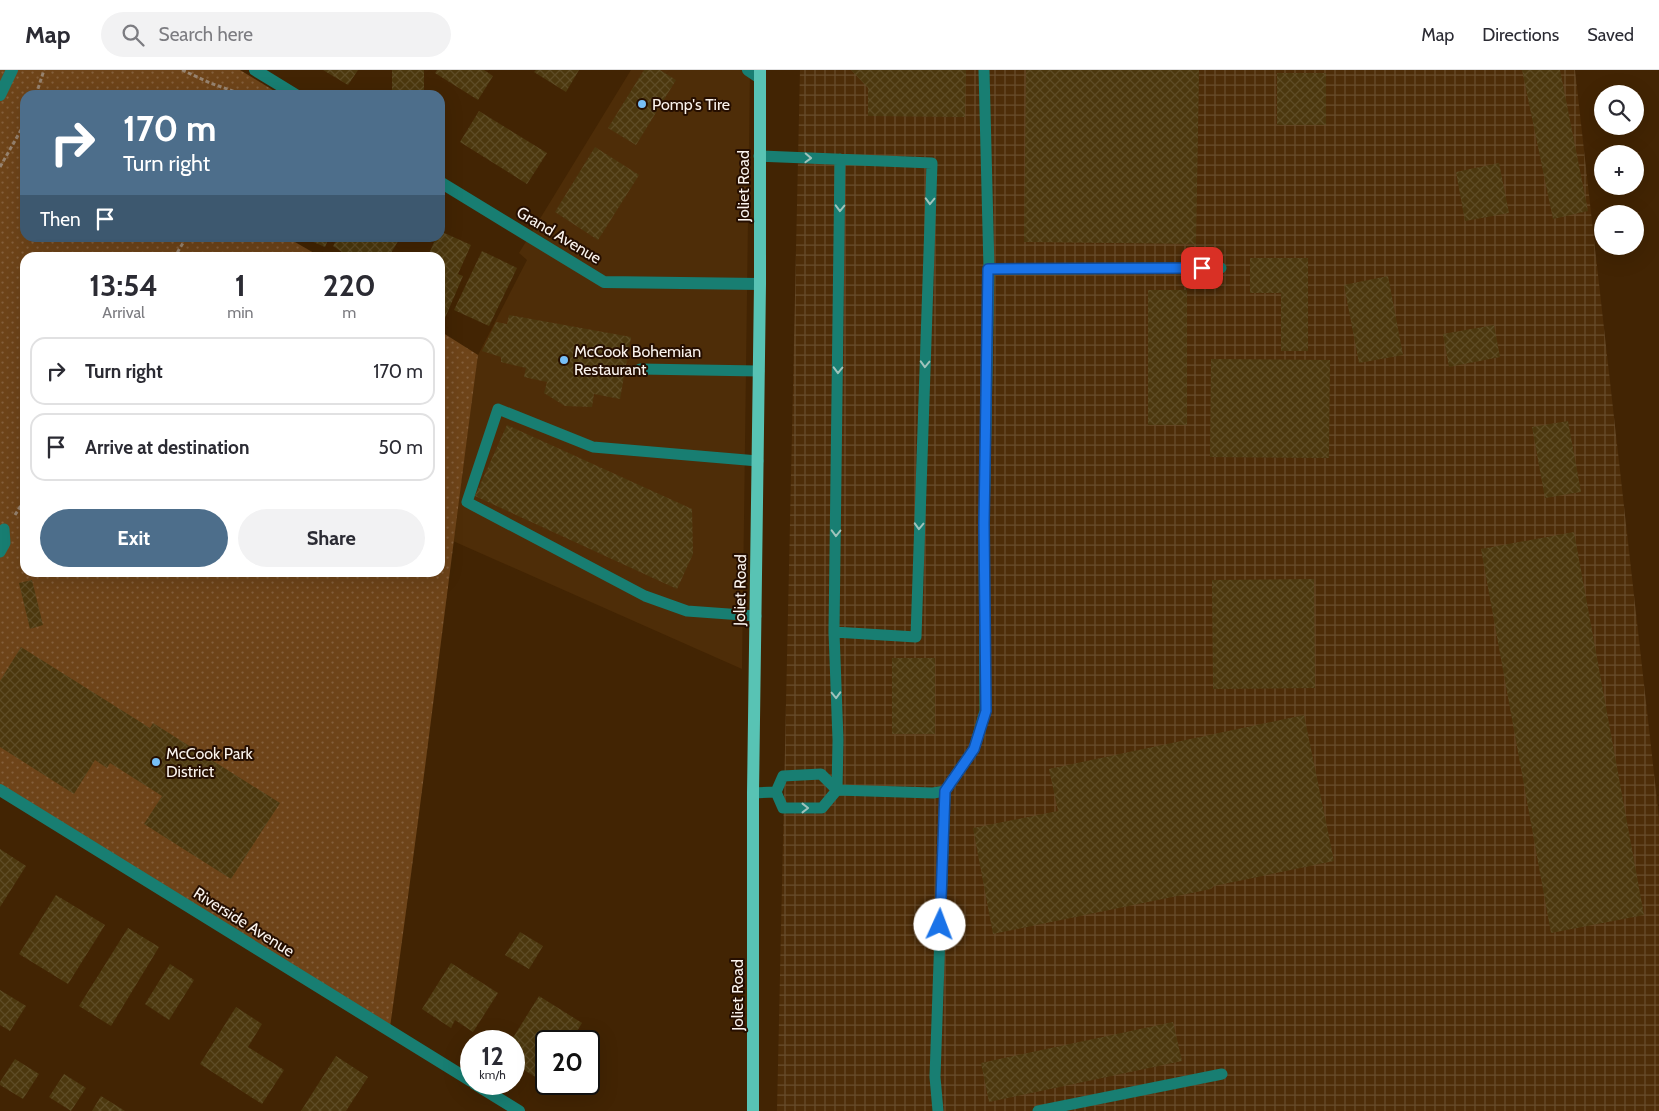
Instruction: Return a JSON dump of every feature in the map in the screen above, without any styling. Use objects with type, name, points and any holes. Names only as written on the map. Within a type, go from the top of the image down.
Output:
[{"type":"main road","name":"Joliet Road","points":[[753,1111],[753,793],[760,284],[760,74]]},
{"type":"street","points":[[0,95],[12,70]]},
{"type":"street","points":[[255,70],[288,90]]},
{"type":"street","points":[[748,70],[760,74]]},
{"type":"street","name":"Grand Avenue","points":[[445,185],[604,282],[760,284]]},
{"type":"street","name":"Riverside Avenue","points":[[0,790],[460,1074]]},
{"type":"street","points":[[493,1095],[519,1111]]},
{"type":"lane","points":[[938,1111],[935,1077],[945,791],[974,749],[986,711],[984,524],[988,269],[984,70]]},
{"type":"lane","points":[[759,156],[932,163],[916,637],[834,632]]},
{"type":"lane","points":[[840,159],[834,632],[838,740],[837,790],[822,808],[783,808],[776,792],[783,776],[821,774],[837,790],[933,793],[945,791]]},
{"type":"lane","points":[[988,269],[1221,268]]},
{"type":"lane","points":[[640,369],[759,371]]},
{"type":"lane","points":[[756,616],[687,611],[645,596],[467,502],[498,409],[593,447],[758,460]]},
{"type":"lane","points":[[0,552],[5,544],[4,529]]},
{"type":"lane","points":[[753,793],[776,792]]},
{"type":"lane","points":[[1038,1111],[1222,1074]]},
{"type":"path","points":[[38,90],[44,70]]},
{"type":"path","points":[[182,70],[230,90]]},
{"type":"path","points":[[0,167],[20,132]]},
{"type":"shaded area","points":[[0,70],[240,70],[273,90],[20,90],[20,242],[295,242],[312,252],[20,252],[20,577],[445,577],[445,334],[478,355],[390,1027],[0,785]]},
{"type":"shaded area","points":[[631,70],[750,70],[742,669],[453,541],[478,355],[527,260],[519,253]]},
{"type":"shaded area","points":[[800,70],[1575,70],[1594,239],[1594,255],[1596,255],[1659,818],[1659,1111],[777,1111]]},
{"type":"building","points":[[323,70],[358,70],[348,85]]},
{"type":"building","points":[[392,70],[424,70],[424,90],[392,90]]},
{"type":"building","points":[[437,70],[484,70],[493,76],[478,100],[435,73]]},
{"type":"building","points":[[536,70],[579,70],[566,92],[534,72]]},
{"type":"building","name":"Pomp's Tire","points":[[644,70],[660,70],[676,80],[636,145],[608,128]]},
{"type":"building","points":[[851,70],[966,70],[965,117],[868,116],[868,88]]},
{"type":"building","points":[[1026,70],[1199,70],[1196,244],[1024,242]]},
{"type":"building","points":[[1522,70],[1560,70],[1588,211],[1553,219]]},
{"type":"building","points":[[1277,73],[1326,73],[1326,125],[1277,125]]},
{"type":"building","points":[[479,111],[547,153],[527,184],[460,142]]},
{"type":"building","points":[[595,147],[639,175],[598,240],[555,212]]},
{"type":"building","points":[[1499,163],[1509,213],[1465,221],[1456,172]]},
{"type":"building","points":[[445,233],[471,245],[458,274],[463,276],[445,318],[445,252],[430,252],[434,242],[445,242]]},
{"type":"building","points":[[313,242],[327,242],[325,247]]},
{"type":"building","points":[[336,242],[398,242],[392,252],[342,252],[333,246]]},
{"type":"building","points":[[482,251],[517,268],[489,326],[454,310]]},
{"type":"building","points":[[1250,258],[1308,258],[1308,351],[1281,351],[1281,293],[1250,293]]},
{"type":"building","points":[[1388,276],[1403,355],[1359,363],[1344,285]]},
{"type":"building","points":[[1148,290],[1187,290],[1187,425],[1148,425]]},
{"type":"building","name":"McCook Bohemian Restaurant","points":[[509,315],[631,337],[620,399],[594,394],[592,407],[565,406],[544,393],[547,382],[524,377],[526,368],[501,362],[501,357],[482,351],[496,322],[507,324]]},
{"type":"building","points":[[1494,325],[1500,357],[1449,367],[1443,334]]},
{"type":"building","points":[[1211,359],[1330,360],[1329,458],[1210,457]]},
{"type":"building","points":[[1568,421],[1581,492],[1545,498],[1532,427]]},
{"type":"building","points":[[507,425],[692,509],[693,554],[677,589],[475,496]]},
{"type":"building","points":[[1574,532],[1644,915],[1551,933],[1481,549]]},
{"type":"building","points":[[1314,579],[1315,688],[1213,689],[1212,580]]},
{"type":"building","points":[[32,580],[43,625],[30,629],[19,583]]},
{"type":"building","name":"McCook Park District","points":[[21,647],[150,728],[153,723],[280,803],[231,879],[144,824],[162,796],[110,763],[107,768],[95,760],[74,794],[0,747],[0,681]]},
{"type":"building","points":[[892,658],[935,658],[935,734],[892,734]]},
{"type":"building","points":[[1304,715],[1334,861],[1214,886],[1211,889],[993,934],[973,828],[1058,811],[1049,769]]},
{"type":"building","points":[[0,849],[26,866],[0,907]]},
{"type":"building","points":[[56,895],[105,925],[68,984],[19,954]]},
{"type":"building","points":[[128,928],[159,947],[111,1026],[79,1006]]},
{"type":"building","points":[[520,932],[543,946],[529,969],[505,955]]},
{"type":"building","points":[[451,963],[498,993],[474,1030],[470,1030],[455,1020],[451,1028],[422,1009]]},
{"type":"building","points":[[170,964],[194,980],[169,1020],[145,1004]]},
{"type":"building","points":[[0,990],[26,1006],[10,1031],[0,1025]]},
{"type":"building","points":[[539,996],[582,1023],[578,1030],[535,1030],[535,1077],[525,1071],[525,1030],[518,1030]]},
{"type":"building","points":[[236,1007],[262,1024],[248,1047],[284,1070],[262,1104],[200,1064]]},
{"type":"building","points":[[1173,1022],[1182,1061],[989,1102],[981,1063]]},
{"type":"building","points":[[336,1056],[368,1077],[346,1111],[301,1111]]},
{"type":"building","points":[[15,1059],[39,1074],[23,1099],[0,1085]]},
{"type":"building","points":[[64,1074],[86,1088],[71,1111],[49,1097]]},
{"type":"building","points":[[101,1096],[125,1111],[92,1111]]},
{"type":"place","name":"Pomp's Tire","points":[[642,104]]},
{"type":"place","name":"McCook Bohemian Restaurant","points":[[564,360]]},
{"type":"place","name":"McCook Park District","points":[[156,762]]},
{"type":"route","points":[[940,925],[945,791],[960,772],[974,749],[986,711],[984,524],[988,269],[1202,268]]}]
